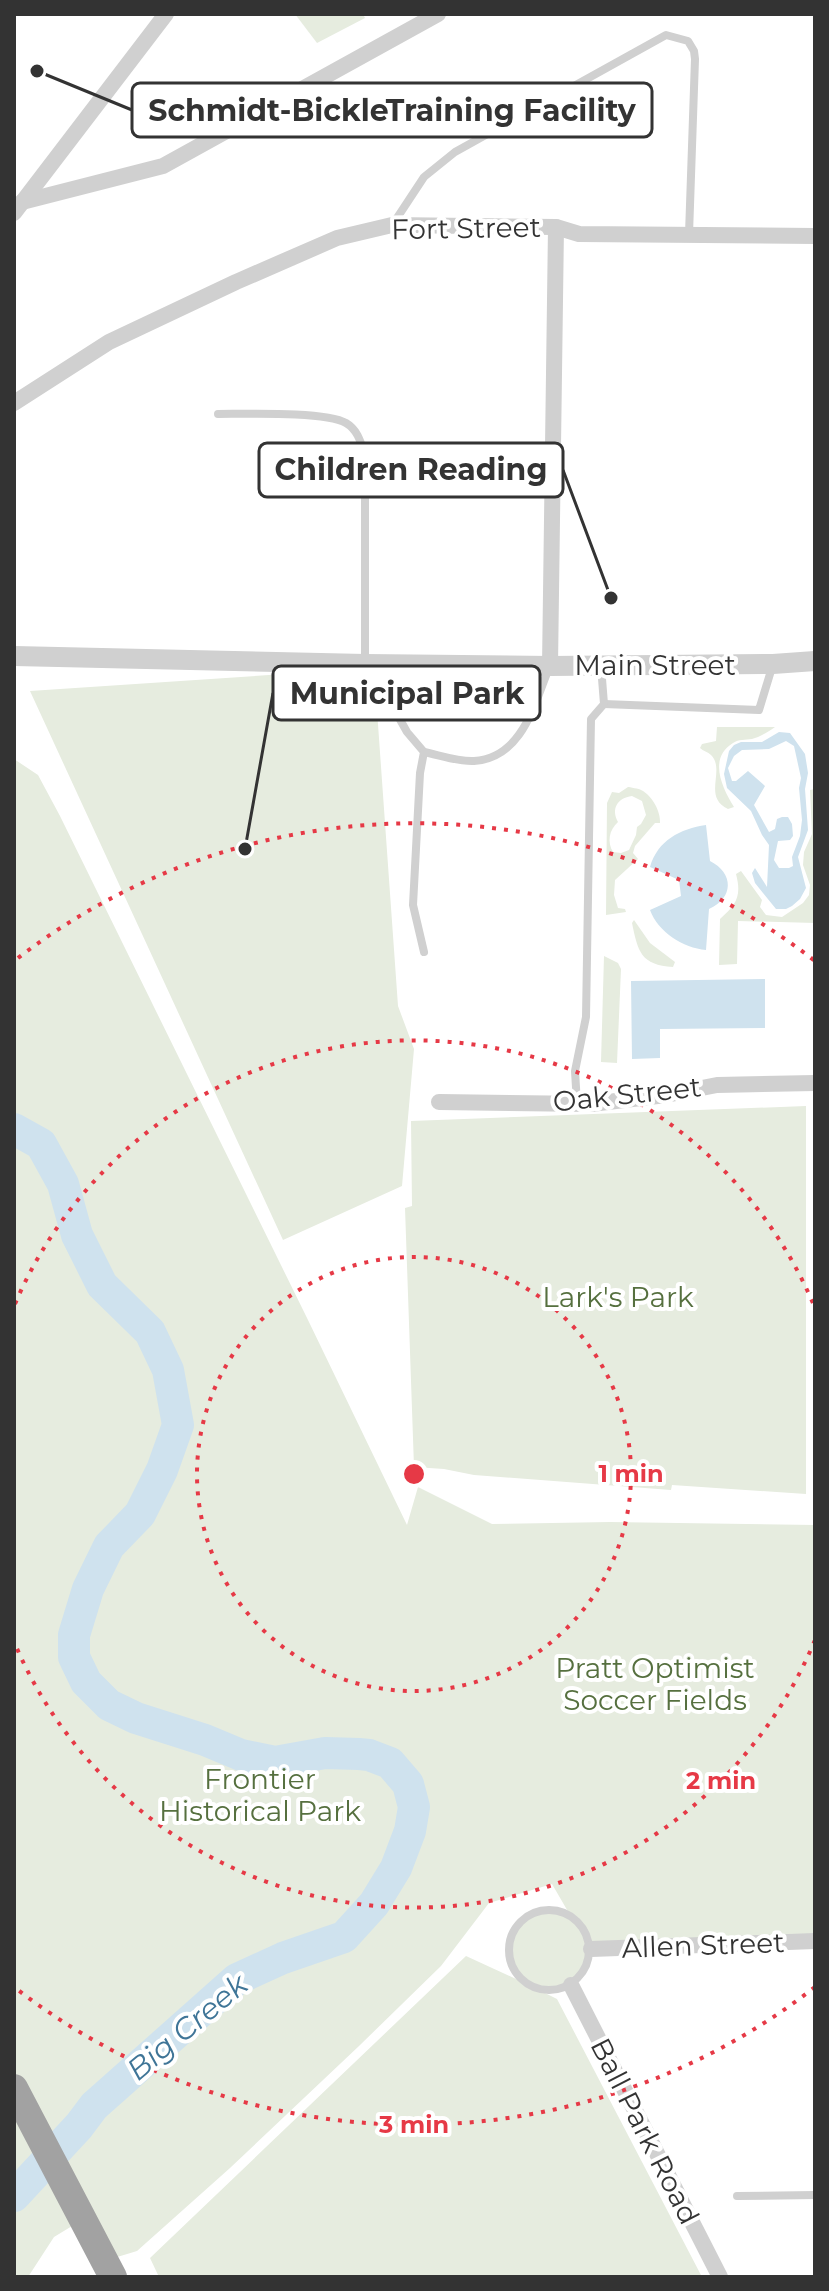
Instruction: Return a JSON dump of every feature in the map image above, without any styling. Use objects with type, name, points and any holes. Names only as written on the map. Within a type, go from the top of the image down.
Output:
[{"type":"highway","points":[[14,2088],[113,2277]]},
{"type":"street","points":[[18,208],[166,14]]},
{"type":"street","points":[[18,208],[163,166],[436,15]]},
{"type":"street","name":"Fort Street","points":[[14,403],[109,342],[236,282],[337,238],[392,225],[556,227],[579,234],[815,236]]},
{"type":"street","points":[[550,666],[556,227]]},
{"type":"street","name":"Main Street","points":[[14,656],[550,666],[815,661]]},
{"type":"street","name":"Oak Street","points":[[439,1102],[577,1104],[666,1095],[717,1085],[815,1083]]},
{"type":"street","name":"Allen Street","points":[[591,1949],[815,1941]]},
{"type":"street","name":"Ball Park Road","points":[[571,1985],[720,2277]]},
{"type":"lane","points":[[392,225],[424,177],[455,152],[666,35],[688,41],[695,59],[689,234]]},
{"type":"lane","points":[[218,414],[324,416],[346,423],[359,435],[365,455],[372,664],[407,732],[424,752],[473,761],[502,754],[523,731],[550,666]]},
{"type":"lane","points":[[604,704],[759,710],[773,664]]},
{"type":"lane","points":[[577,1104],[575,1071],[586,1017],[591,719],[604,704],[601,665]]},
{"type":"lane","points":[[424,752],[420,773],[413,905],[424,952]]},
{"type":"lane","points":[[560,1911],[579,1923],[586,1932],[591,1949],[586,1967],[571,1985],[558,1990],[532,1987],[513,1968],[509,1955],[510,1941],[515,1929],[535,1912],[560,1911]]},
{"type":"lane","points":[[737,2196],[815,2195]]},
{"type":"green space","points":[[295,14],[363,14],[365,18],[317,43]]},
{"type":"green space","points":[[374,668],[398,1006],[414,1049],[402,1186],[283,1240],[30,691]]},
{"type":"green space","points":[[717,727],[775,727],[725,749],[719,765],[725,791],[734,807],[728,809],[716,798],[715,761],[700,748],[702,744],[716,741]]},
{"type":"green space","name":"Frontier Historical Park","points":[[14,759],[38,775],[60,816],[407,1525],[418,1487],[492,1524],[815,1525],[815,1941],[591,1949],[584,1968],[573,1982],[558,1989],[537,1989],[557,1999],[702,2277],[159,2277],[150,2258],[466,1956],[527,1984],[516,1970],[510,1942],[515,1929],[524,1919],[536,1913],[552,1911],[570,1915],[552,1884],[489,1903],[441,1966],[230,2168],[137,2251],[104,2261],[82,2220],[54,2237],[28,2277],[14,2277]]},
{"type":"green space","points":[[628,787],[645,792],[655,804],[660,823],[655,823],[635,846],[633,853],[638,859],[615,880],[614,895],[618,908],[626,912],[606,915],[607,803],[612,792],[619,793]],"holes":[[[632,796],[642,801],[646,815],[637,827],[629,850],[613,852],[610,836],[618,822],[615,813],[617,805],[622,799]]]},
{"type":"green space","points":[[815,789],[815,923],[738,921],[737,964],[719,965],[720,919],[736,900],[736,874],[741,871],[762,900],[760,907],[766,915],[782,917],[803,903],[809,895],[810,885],[803,865],[804,852],[812,834],[810,790]]},
{"type":"green space","points":[[634,920],[650,943],[675,962],[673,967],[654,963],[643,955],[634,933]]},
{"type":"green space","points":[[604,956],[618,963],[621,969],[617,1063],[601,1062]]},
{"type":"green space","name":"Lark's Park","points":[[806,1106],[806,1494],[672,1485],[671,1490],[474,1475],[414,1467],[405,1208],[412,1206],[411,1121]]},
{"type":"water","points":[[779,732],[790,733],[805,754],[808,773],[805,789],[808,830],[798,857],[806,888],[800,899],[786,909],[776,909],[755,883],[752,873],[755,868],[767,887],[769,845],[751,811],[727,788],[724,774],[729,751],[734,745],[762,742]],"holes":[[[786,741],[794,746],[801,778],[802,820],[792,857],[793,866],[779,868],[774,860],[778,841],[790,840],[793,836],[792,824],[788,817],[782,817],[777,819],[775,829],[769,832],[754,805],[765,786],[748,771],[732,781],[728,768],[734,756],[742,750],[769,749]]]},
{"type":"water","points":[[706,825],[710,861],[723,872],[728,885],[723,899],[709,909],[706,950],[672,938],[654,918],[650,910],[681,896],[679,880],[650,867],[658,850],[671,837]]},
{"type":"water","points":[[765,979],[765,1028],[660,1029],[660,1058],[632,1059],[631,981]]},
{"type":"waterway","name":"Big Creek","points":[[14,1129],[41,1144],[63,1184],[77,1235],[102,1285],[150,1332],[168,1370],[178,1425],[162,1470],[140,1514],[109,1546],[88,1589],[74,1635],[74,1657],[86,1682],[109,1705],[136,1718],[241,1755],[275,1762],[325,1753],[359,1754],[390,1763],[408,1784],[414,1807],[410,1831],[396,1868],[374,1904],[344,1937],[283,1958],[237,1979],[94,2106],[14,2196]]},
{"type":"place","name":"Schmidt-BickleTraining Facility","points":[[37,71]]},
{"type":"place","name":"Children Reading","points":[[611,598]]},
{"type":"place","name":"Municipal Park","points":[[245,849]]},
{"type":"park label","name":"Pratt Optimist Soccer Fields","points":[[655,1684]]}]
